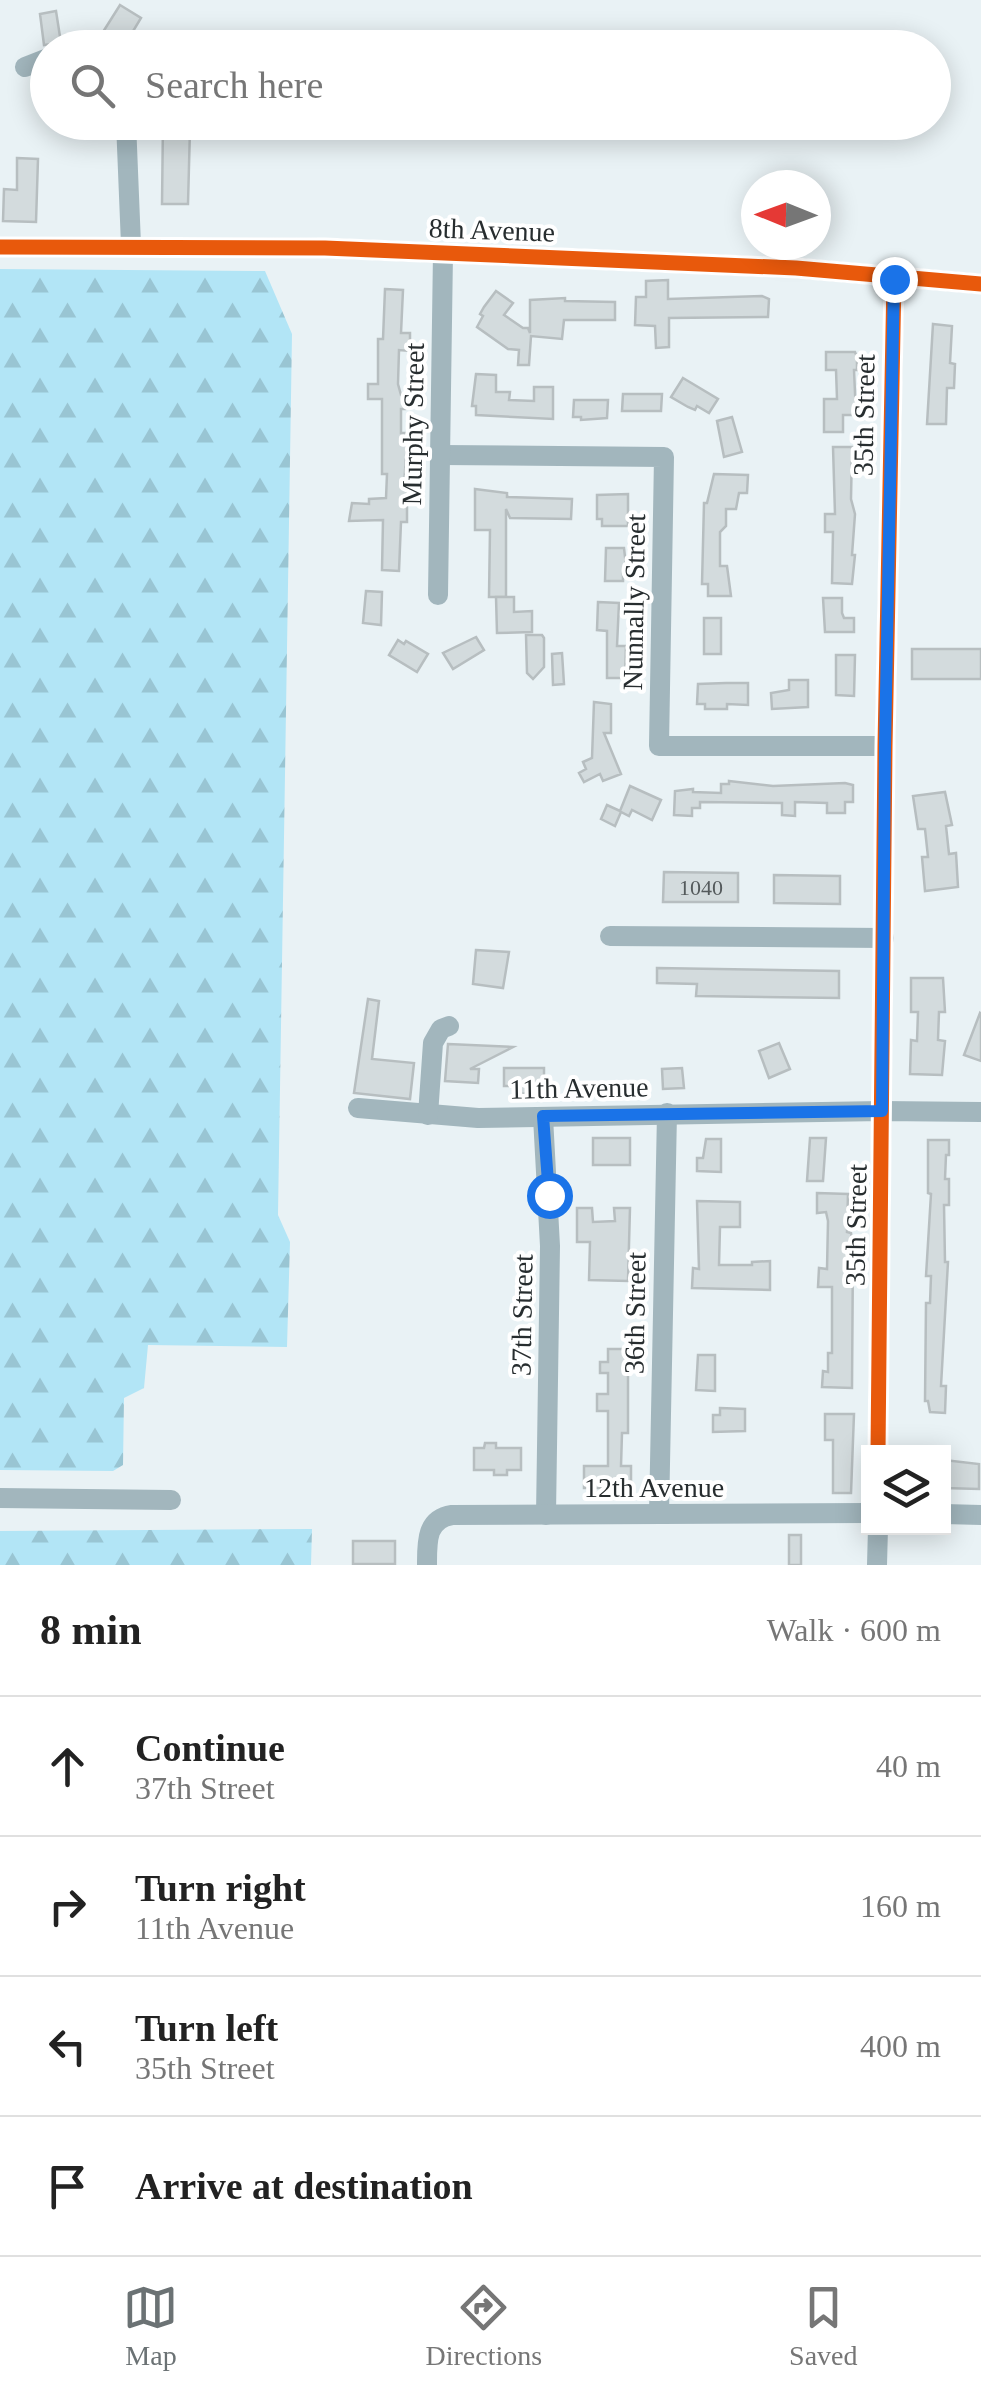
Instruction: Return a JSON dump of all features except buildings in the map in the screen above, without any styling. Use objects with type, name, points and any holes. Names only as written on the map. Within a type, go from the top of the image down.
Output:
[{"type":"street","points":[[26,67],[30,65]]},
{"type":"street","points":[[127,140],[131,246]]},
{"type":"street","name":"8th Avenue","points":[[0,247],[325,248],[796,268],[981,284]]},
{"type":"street","name":"Murphy Street","points":[[438,596],[443,253]]},
{"type":"street","name":"35th Street","points":[[878,1445],[894,279]]},
{"type":"street","name":"Nunnally Street","points":[[441,455],[664,457],[660,746],[885,746]]},
{"type":"street","points":[[610,936],[884,938]]},
{"type":"street","points":[[428,1116],[432,1043],[440,1029],[449,1026]]},
{"type":"street","name":"11th Avenue","points":[[358,1108],[428,1116],[981,1112]]},
{"type":"street","name":"36th Street","points":[[659,1514],[667,1113]]},
{"type":"street","name":"37th Street","points":[[543,1116],[550,1246],[546,1515]]},
{"type":"street","points":[[0,1498],[170,1500]]},
{"type":"street","name":"12th Avenue","points":[[426,1565],[427,1538],[440,1517],[861,1514]]},
{"type":"street","points":[[951,1514],[981,1515]]},
{"type":"street","points":[[877,1565],[878,1535]]},
{"type":"green space","points":[[0,269],[265,271],[292,334],[278,1215],[290,1242],[287,1347],[148,1345],[144,1388],[124,1398],[123,1465],[113,1471],[0,1470]]},
{"type":"green space","points":[[312,1529],[311,1565],[0,1565],[0,1531]]},
{"type":"cycle path","points":[[0,247],[325,248],[796,268],[981,284]]},
{"type":"cycle path","points":[[878,1445],[894,279]]},
{"type":"route","points":[[549,1195],[543,1116],[882,1111],[894,279]]}]
